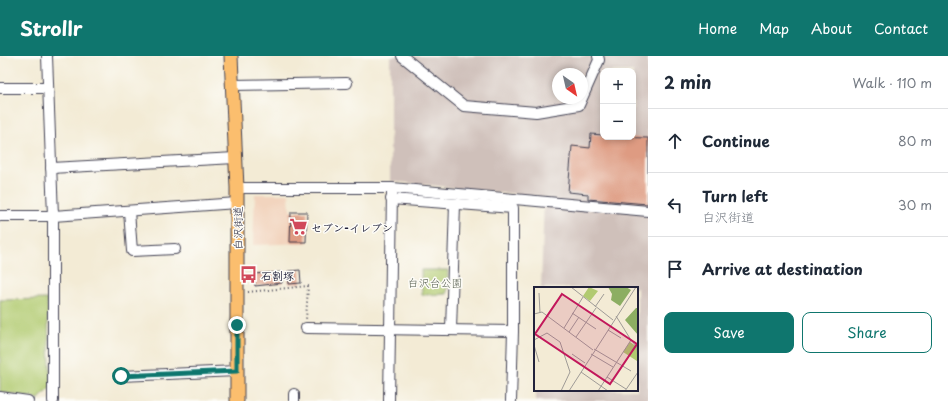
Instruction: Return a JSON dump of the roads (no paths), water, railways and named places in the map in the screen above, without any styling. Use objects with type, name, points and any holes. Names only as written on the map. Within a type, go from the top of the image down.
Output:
[{"type":"main road","name":"白沢街道","points":[[231,56],[237,188],[237,401]]},
{"type":"street","points":[[47,56],[53,216],[54,401]]},
{"type":"street","points":[[402,56],[464,106],[536,112],[579,105],[599,60],[598,56]]},
{"type":"street","points":[[232,85],[347,83]]},
{"type":"street","points":[[0,88],[48,88]]},
{"type":"street","points":[[52,168],[236,158]]},
{"type":"street","points":[[237,188],[392,188],[648,211]]},
{"type":"street","points":[[389,401],[392,188]]},
{"type":"street","points":[[392,199],[513,208],[513,331],[511,401]]},
{"type":"street","points":[[0,216],[53,216],[237,203]]},
{"type":"street","points":[[451,330],[455,204]]},
{"type":"street","points":[[129,211],[132,251],[175,249]]},
{"type":"street","points":[[306,328],[513,331]]},
{"type":"street","points":[[121,376],[237,371]]},
{"type":"street","points":[[4,398],[28,401]]},
{"type":"place","name":"セブン-イレブン","points":[[298,227]]},
{"type":"place","name":"石割塚","points":[[248,275]]},
{"type":"park label","name":"白沢台公園","points":[[435,282]]}]
